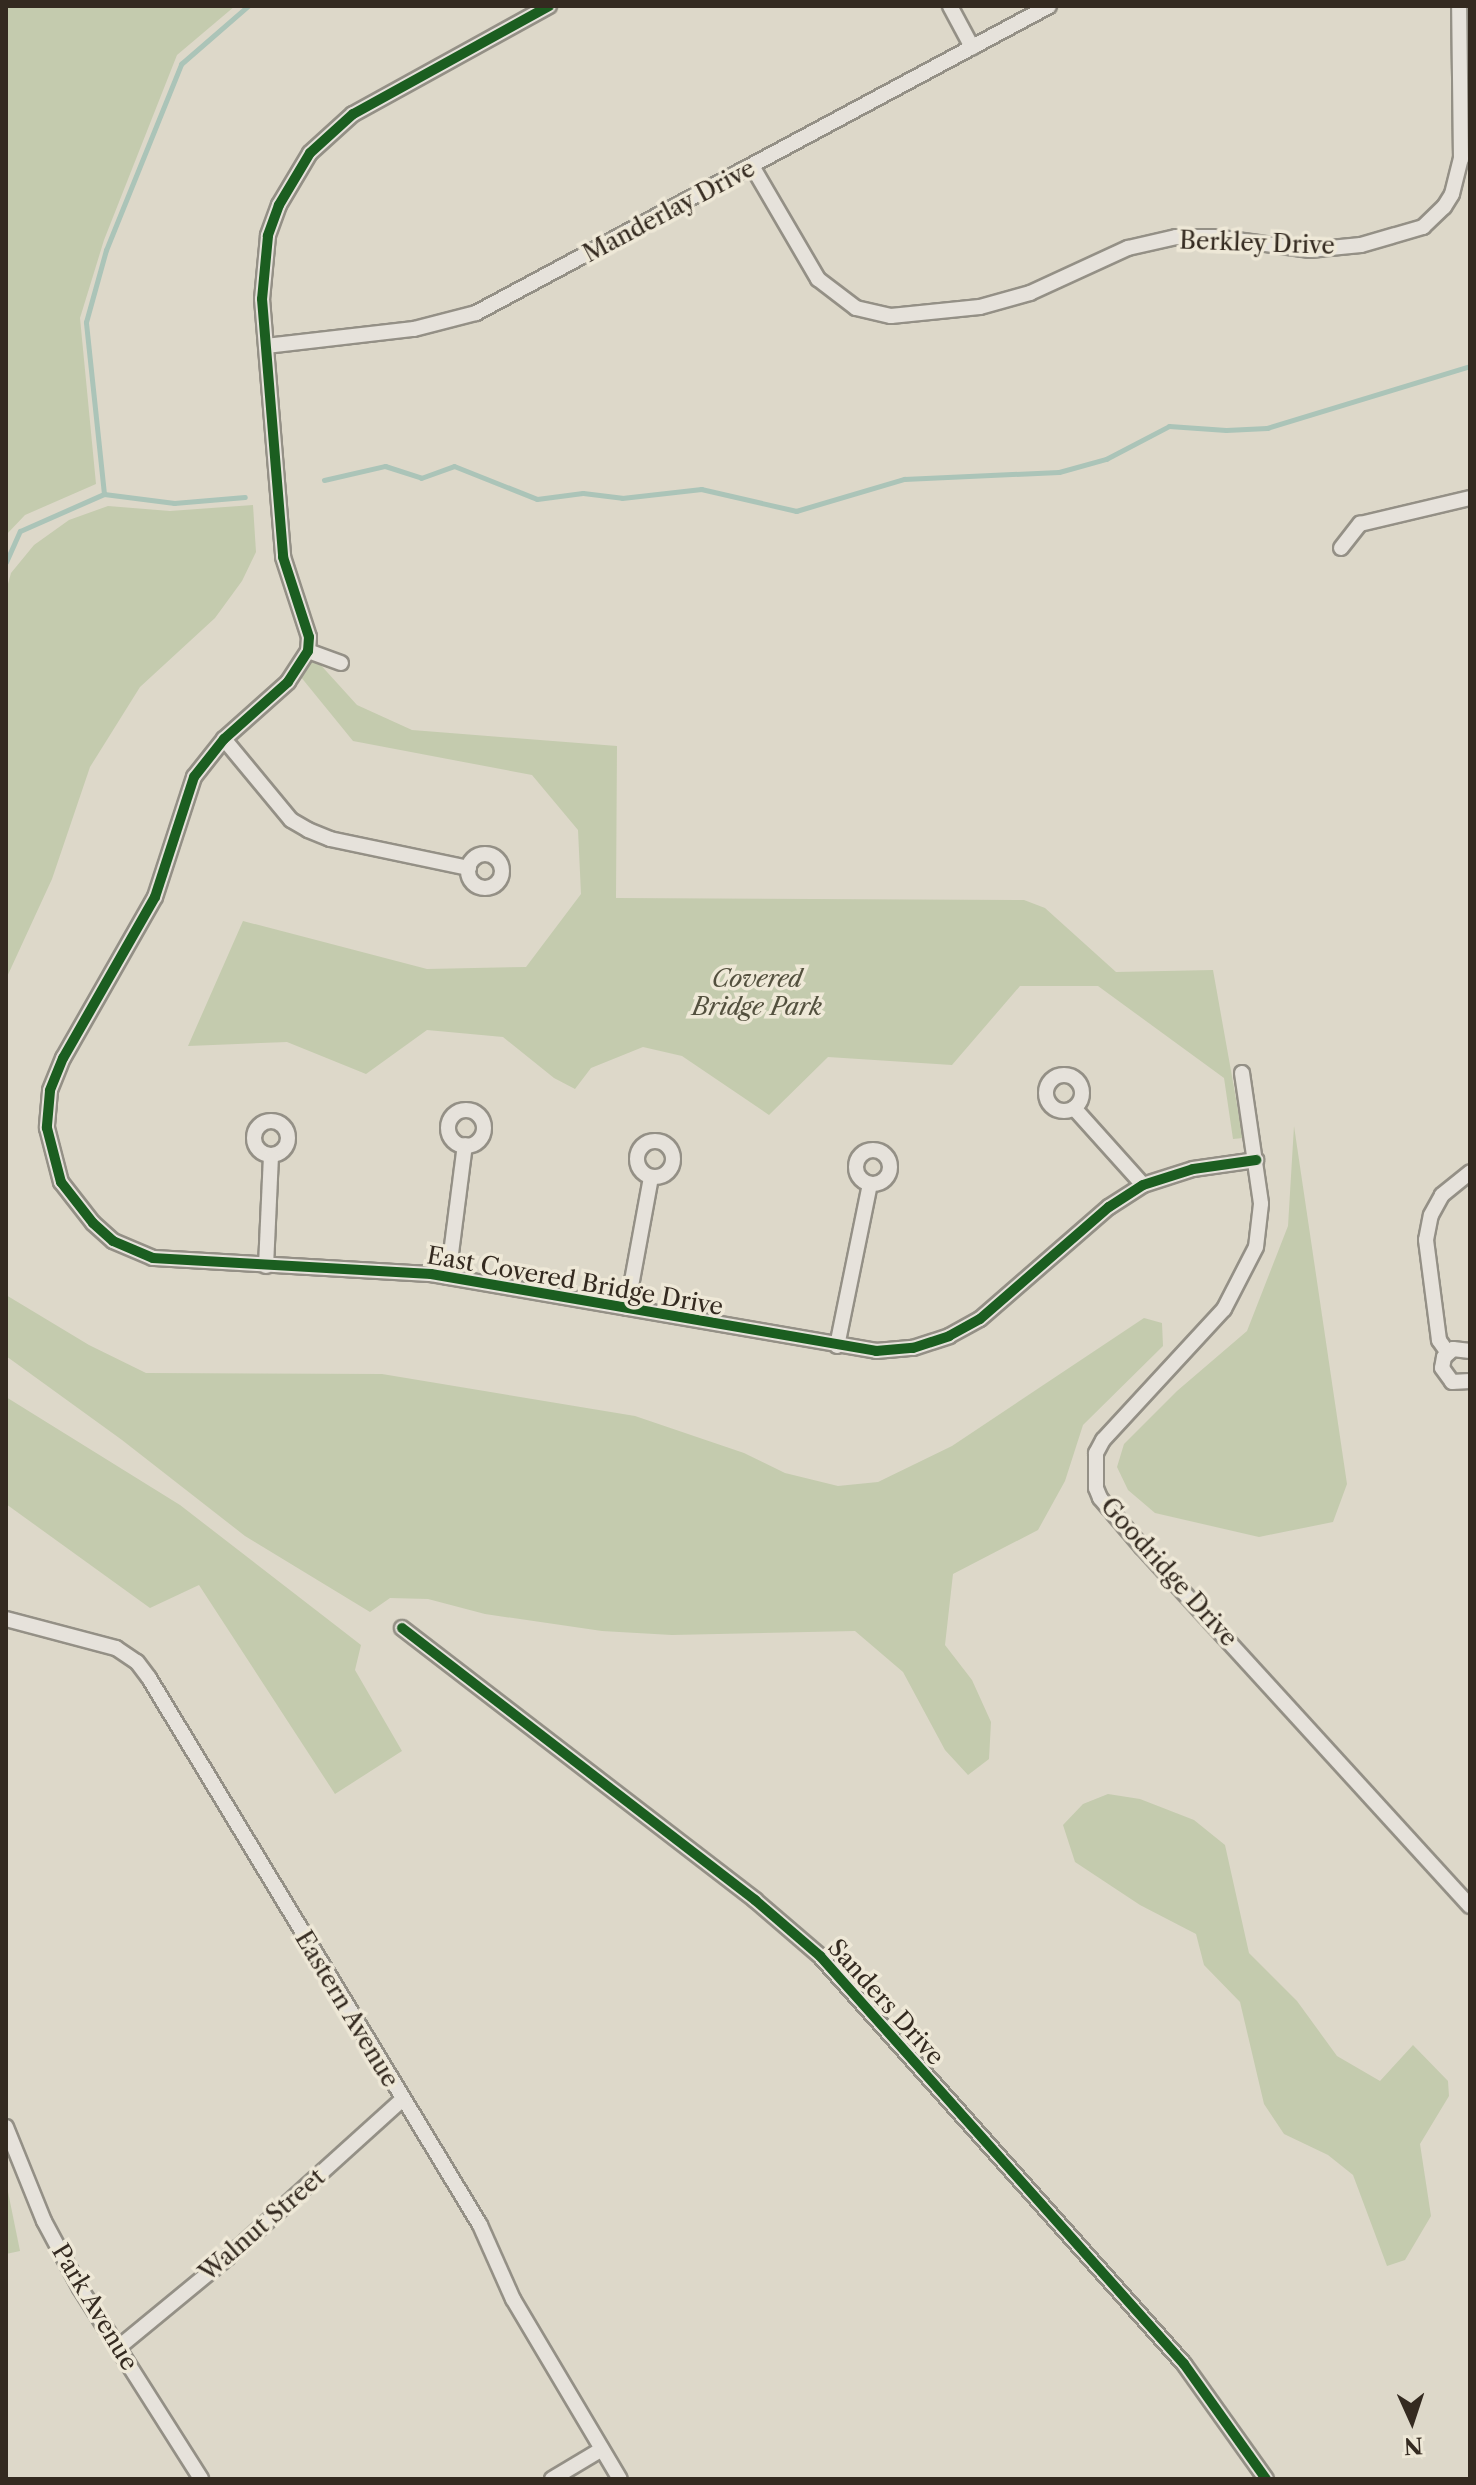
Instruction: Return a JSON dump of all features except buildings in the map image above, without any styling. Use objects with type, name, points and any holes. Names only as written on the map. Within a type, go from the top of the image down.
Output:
[{"type":"street","points":[[341,663],[308,651],[309,637],[283,557],[262,299],[268,236],[279,205],[310,153],[353,114],[549,6]]},
{"type":"street","points":[[950,6],[972,47]]},
{"type":"street","name":"Manderlay Drive","points":[[266,346],[414,329],[476,313],[1049,6]]},
{"type":"street","name":"Berkley Drive","points":[[752,166],[818,279],[856,308],[891,316],[962,311],[1030,293],[1128,248],[1176,237],[1214,237],[1310,250],[1361,245],[1409,233],[1434,218],[1452,194],[1465,128],[1459,6]]},
{"type":"street","points":[[1341,548],[1360,524],[1470,498]]},
{"type":"street","name":"East Covered Bridge Drive","points":[[308,651],[288,682],[224,739],[194,777],[155,897],[63,1058],[50,1091],[47,1128],[61,1182],[93,1223],[113,1241],[153,1258],[448,1277],[876,1351],[913,1348],[949,1336],[980,1319],[1109,1207],[1143,1185],[1193,1169],[1256,1160]]},
{"type":"street","points":[[224,739],[291,820],[308,830],[330,839],[469,868]]},
{"type":"street","points":[[1242,1073],[1256,1160]]},
{"type":"street","points":[[1074,1108],[1143,1185]]},
{"type":"street","points":[[448,1277],[465,1145]]},
{"type":"street","points":[[266,1266],[271,1156]]},
{"type":"street","name":"Goodridge Drive","points":[[1256,1160],[1260,1219],[1256,1247],[1244,1276],[1224,1309],[1103,1440],[1096,1453],[1096,1488],[1100,1498],[1142,1547],[1470,1906]]},
{"type":"street","points":[[1448,1353],[1439,1340],[1426,1240],[1431,1215],[1442,1195],[1470,1172]]},
{"type":"street","points":[[627,1308],[651,1177]]},
{"type":"street","points":[[837,1346],[870,1184]]},
{"type":"street","points":[[1470,1351],[1459,1348],[1448,1353],[1442,1368],[1447,1379],[1458,1383],[1470,1381]]},
{"type":"street","name":"Eastern Avenue","points":[[6,1619],[116,1648],[137,1662],[480,2225],[513,2299],[620,2479]]},
{"type":"street","name":"Sanders Drive","points":[[402,1628],[755,1900],[820,1956],[1184,2364],[1266,2479]]},
{"type":"street","name":"Walnut Street","points":[[119,2347],[228,2257],[402,2100]]},
{"type":"street","name":"Park Avenue","points":[[6,2127],[44,2221],[201,2479]]},
{"type":"street","points":[[552,2479],[602,2449]]},
{"type":"green space","points":[[6,6],[235,6],[177,55],[104,240],[80,318],[96,484],[25,515],[6,535]]},
{"type":"green space","points":[[253,505],[256,552],[242,581],[215,618],[140,687],[90,767],[52,879],[6,979],[6,591],[11,573],[34,545],[69,520],[108,506],[170,511]]},
{"type":"green space","name":"Covered Bridge Park","points":[[308,651],[357,705],[412,730],[617,746],[616,898],[1024,900],[1045,908],[1116,972],[1213,970],[1243,1138],[1233,1139],[1224,1078],[1098,986],[1020,986],[952,1065],[828,1057],[769,1115],[682,1056],[643,1047],[591,1068],[575,1089],[554,1078],[503,1037],[427,1030],[366,1074],[287,1042],[188,1046],[243,921],[427,969],[526,967],[581,894],[578,830],[532,775],[353,741],[296,671]]},
{"type":"green space","points":[[1294,1126],[1347,1484],[1333,1522],[1259,1537],[1155,1513],[1128,1490],[1117,1467],[1124,1444],[1177,1391],[1247,1331],[1288,1226]]},
{"type":"green space","points":[[6,1295],[89,1345],[146,1373],[382,1374],[635,1416],[744,1453],[785,1473],[838,1486],[878,1482],[952,1446],[1144,1318],[1162,1323],[1163,1346],[1083,1425],[1065,1481],[1038,1530],[953,1574],[945,1645],[972,1680],[991,1722],[989,1759],[968,1775],[945,1750],[903,1672],[855,1631],[672,1635],[602,1631],[485,1614],[428,1599],[390,1598],[370,1612],[245,1536],[122,1440],[6,1356]]},
{"type":"green space","points":[[6,1397],[180,1505],[361,1645],[355,1670],[402,1751],[335,1794],[199,1585],[150,1608],[6,1504]]},
{"type":"green space","points":[[1108,1794],[1140,1799],[1194,1820],[1225,1845],[1249,1953],[1297,2001],[1337,2056],[1380,2081],[1413,2045],[1448,2081],[1449,2096],[1420,2144],[1431,2216],[1405,2260],[1387,2266],[1353,2175],[1328,2155],[1284,2134],[1264,2104],[1240,2002],[1204,1965],[1196,1934],[1140,1905],[1075,1862],[1063,1825],[1083,1804]]},
{"type":"green space","points":[[6,2182],[20,2251],[6,2254]]},
{"type":"waterway","points":[[6,562],[20,531],[104,494],[86,322],[106,250],[181,64],[248,6]]},
{"type":"waterway","points":[[324,480],[385,466],[421,478],[454,466],[537,499],[583,493],[622,498],[701,489],[796,511],[904,479],[1059,472],[1106,459],[1169,426],[1226,430],[1267,428],[1470,366]]},
{"type":"waterway","points":[[104,494],[174,503],[245,497]]},
{"type":"cycle path","points":[[549,6],[353,114],[310,153],[279,205],[268,236],[262,299],[283,557],[309,637],[308,651],[288,682],[224,739],[194,777],[155,897],[63,1058],[50,1091],[47,1128],[61,1182],[93,1223],[113,1241],[153,1258],[431,1274],[876,1351],[913,1348],[949,1336],[980,1319],[1109,1207],[1143,1185],[1193,1169],[1256,1160]]},
{"type":"cycle path","points":[[402,1628],[755,1900],[820,1956],[1184,2364],[1266,2479]]}]
